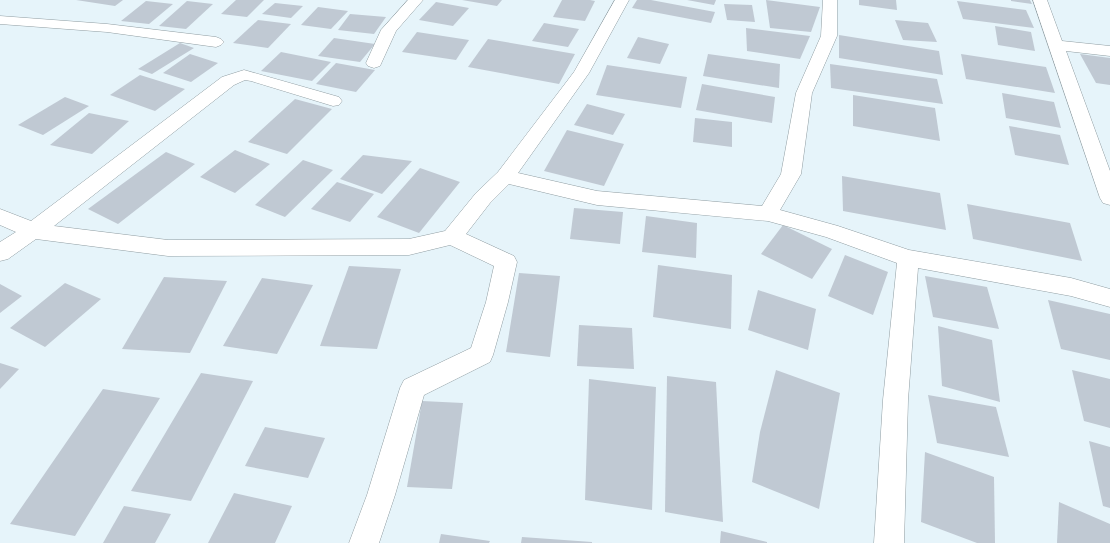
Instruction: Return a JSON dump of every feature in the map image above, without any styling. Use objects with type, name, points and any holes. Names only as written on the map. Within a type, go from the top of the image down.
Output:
[{"type":"street","points":[[374,63],[389,30],[416,0]]},
{"type":"street","points":[[452,237],[483,198],[505,177],[581,73],[622,0]]},
{"type":"street","points":[[768,214],[791,174],[804,93],[828,36],[830,0]]},
{"type":"street","points":[[1040,0],[1110,198]]},
{"type":"street","points":[[0,20],[107,28],[216,42]]},
{"type":"street","points":[[1056,45],[1110,51]]},
{"type":"street","points":[[0,253],[33,231],[228,81],[244,75],[333,101]]},
{"type":"street","points":[[505,177],[597,198],[768,214],[831,231],[908,258],[1071,287],[1110,298]]},
{"type":"street","points":[[0,216],[33,231],[168,248],[409,247],[452,237],[506,262],[498,302],[481,355],[413,388],[381,495],[364,543]]},
{"type":"street","points":[[889,543],[890,494],[900,331],[908,258]]},
{"type":"building","points":[[76,0],[123,0],[115,6]]},
{"type":"building","points":[[236,0],[264,0],[247,17],[221,14]]},
{"type":"building","points":[[462,0],[502,0],[497,6]]},
{"type":"building","points":[[562,0],[595,1],[585,21],[553,17]]},
{"type":"building","points":[[637,0],[651,0],[715,12],[711,23],[632,8]]},
{"type":"building","points":[[687,0],[716,0],[714,5]]},
{"type":"building","points":[[766,0],[820,7],[811,32],[770,28]]},
{"type":"building","points":[[859,0],[896,0],[897,10],[859,5]]},
{"type":"building","points":[[1030,0],[1032,4],[1011,1]]},
{"type":"building","points":[[146,1],[173,4],[149,24],[121,21]]},
{"type":"building","points":[[187,1],[213,4],[186,29],[159,26]]},
{"type":"building","points":[[957,1],[1026,10],[1034,28],[963,19]]},
{"type":"building","points":[[436,2],[469,8],[453,26],[419,20]]},
{"type":"building","points":[[275,3],[303,6],[291,18],[262,14]]},
{"type":"building","points":[[724,4],[752,5],[755,22],[727,20]]},
{"type":"building","points":[[318,7],[348,11],[331,29],[301,25]]},
{"type":"building","points":[[350,14],[386,17],[374,34],[338,30]]},
{"type":"building","points":[[258,20],[291,24],[268,48],[233,43]]},
{"type":"building","points":[[895,20],[928,23],[937,42],[903,40]]},
{"type":"building","points":[[544,23],[579,29],[568,47],[532,41]]},
{"type":"building","points":[[995,26],[1031,32],[1035,51],[998,45]]},
{"type":"building","points":[[746,28],[810,36],[800,59],[747,51]]},
{"type":"building","points":[[417,32],[469,40],[456,60],[402,52]]},
{"type":"building","points":[[839,35],[939,51],[943,75],[839,58]]},
{"type":"building","points":[[638,37],[669,44],[660,64],[627,58]]},
{"type":"building","points":[[334,38],[375,44],[360,62],[318,56]]},
{"type":"building","points":[[488,39],[575,54],[559,84],[468,67]]},
{"type":"building","points":[[180,43],[194,48],[152,74],[138,69]]},
{"type":"building","points":[[281,52],[331,62],[312,81],[261,71]]},
{"type":"building","points":[[190,54],[218,63],[191,82],[163,73]]},
{"type":"building","points":[[708,54],[780,64],[779,88],[703,76]]},
{"type":"building","points":[[961,54],[1046,67],[1055,93],[966,79]]},
{"type":"building","points":[[1080,54],[1110,58],[1110,85],[1096,83]]},
{"type":"building","points":[[336,63],[375,70],[356,92],[316,84]]},
{"type":"building","points":[[830,64],[937,79],[943,104],[831,88]]},
{"type":"building","points":[[607,65],[687,77],[681,108],[596,95]]},
{"type":"building","points":[[140,75],[185,89],[155,111],[110,95]]},
{"type":"building","points":[[702,84],[775,97],[772,123],[696,110]]},
{"type":"building","points":[[1002,93],[1054,102],[1061,128],[1006,118]]},
{"type":"building","points":[[853,95],[935,108],[940,141],[853,126]]},
{"type":"building","points":[[65,97],[89,106],[43,135],[18,125]]},
{"type":"building","points":[[295,99],[332,109],[287,154],[248,142]]},
{"type":"building","points":[[587,104],[625,114],[613,135],[574,125]]},
{"type":"building","points":[[89,113],[129,121],[92,154],[50,145]]},
{"type":"building","points":[[695,118],[732,122],[732,147],[693,142]]},
{"type":"building","points":[[1009,126],[1060,135],[1069,165],[1015,155]]},
{"type":"building","points":[[567,130],[624,144],[604,186],[544,171]]},
{"type":"building","points":[[235,150],[270,164],[235,193],[200,177]]},
{"type":"building","points":[[166,152],[195,164],[118,224],[88,209]]},
{"type":"building","points":[[363,155],[412,161],[382,194],[340,179]]},
{"type":"building","points":[[303,160],[333,170],[285,217],[255,205]]},
{"type":"building","points":[[420,168],[460,182],[419,233],[377,217]]},
{"type":"building","points":[[842,176],[940,193],[946,230],[843,211]]},
{"type":"building","points":[[337,182],[374,194],[350,222],[311,209]]},
{"type":"building","points":[[967,204],[1070,223],[1082,261],[973,239]]},
{"type":"building","points":[[574,208],[623,212],[620,244],[570,239]]},
{"type":"building","points":[[646,216],[697,223],[696,258],[642,252]]},
{"type":"building","points":[[783,225],[832,249],[812,279],[761,254]]},
{"type":"building","points":[[845,255],[888,272],[873,315],[828,296]]},
{"type":"building","points":[[658,265],[732,275],[731,329],[653,317]]},
{"type":"building","points":[[349,266],[401,269],[377,349],[320,346]]},
{"type":"building","points":[[519,273],[560,276],[550,357],[506,352]]},
{"type":"building","points":[[925,276],[987,287],[999,329],[933,317]]},
{"type":"building","points":[[164,277],[227,281],[190,353],[122,349]]},
{"type":"building","points":[[262,278],[313,285],[277,354],[223,346]]},
{"type":"building","points":[[65,283],[101,299],[45,347],[10,328]]},
{"type":"building","points":[[0,284],[22,296],[0,313]]},
{"type":"building","points":[[758,290],[816,309],[808,350],[748,330]]},
{"type":"building","points":[[1048,300],[1110,314],[1110,360],[1061,349]]},
{"type":"building","points":[[579,325],[632,328],[634,369],[577,366]]},
{"type":"building","points":[[938,326],[992,340],[1000,402],[942,386]]},
{"type":"building","points":[[0,363],[19,369],[0,389]]},
{"type":"building","points":[[776,370],[840,393],[819,509],[752,482],[760,432]]},
{"type":"building","points":[[1072,370],[1110,379],[1110,428],[1084,421]]},
{"type":"building","points":[[201,373],[253,381],[191,501],[131,491]]},
{"type":"building","points":[[667,376],[716,382],[723,522],[665,512]]},
{"type":"building","points":[[589,379],[656,387],[652,510],[585,500]]},
{"type":"building","points":[[103,389],[160,398],[75,536],[10,524]]},
{"type":"building","points":[[928,395],[996,407],[1009,457],[937,443]]},
{"type":"building","points":[[422,401],[463,403],[452,489],[407,487]]},
{"type":"building","points":[[265,427],[325,438],[308,478],[245,466]]},
{"type":"building","points":[[1089,441],[1110,447],[1110,508],[1103,506]]},
{"type":"building","points":[[925,452],[994,477],[995,543],[977,543],[921,522]]},
{"type":"building","points":[[234,493],[292,506],[275,543],[208,543]]},
{"type":"building","points":[[1059,502],[1110,524],[1110,543],[1057,543]]},
{"type":"building","points":[[124,506],[171,514],[155,543],[103,543]]},
{"type":"building","points":[[721,531],[767,542],[767,543],[720,543]]},
{"type":"building","points":[[441,534],[490,541],[489,543],[439,543]]},
{"type":"building","points":[[522,537],[592,542],[592,543],[521,543]]}]
